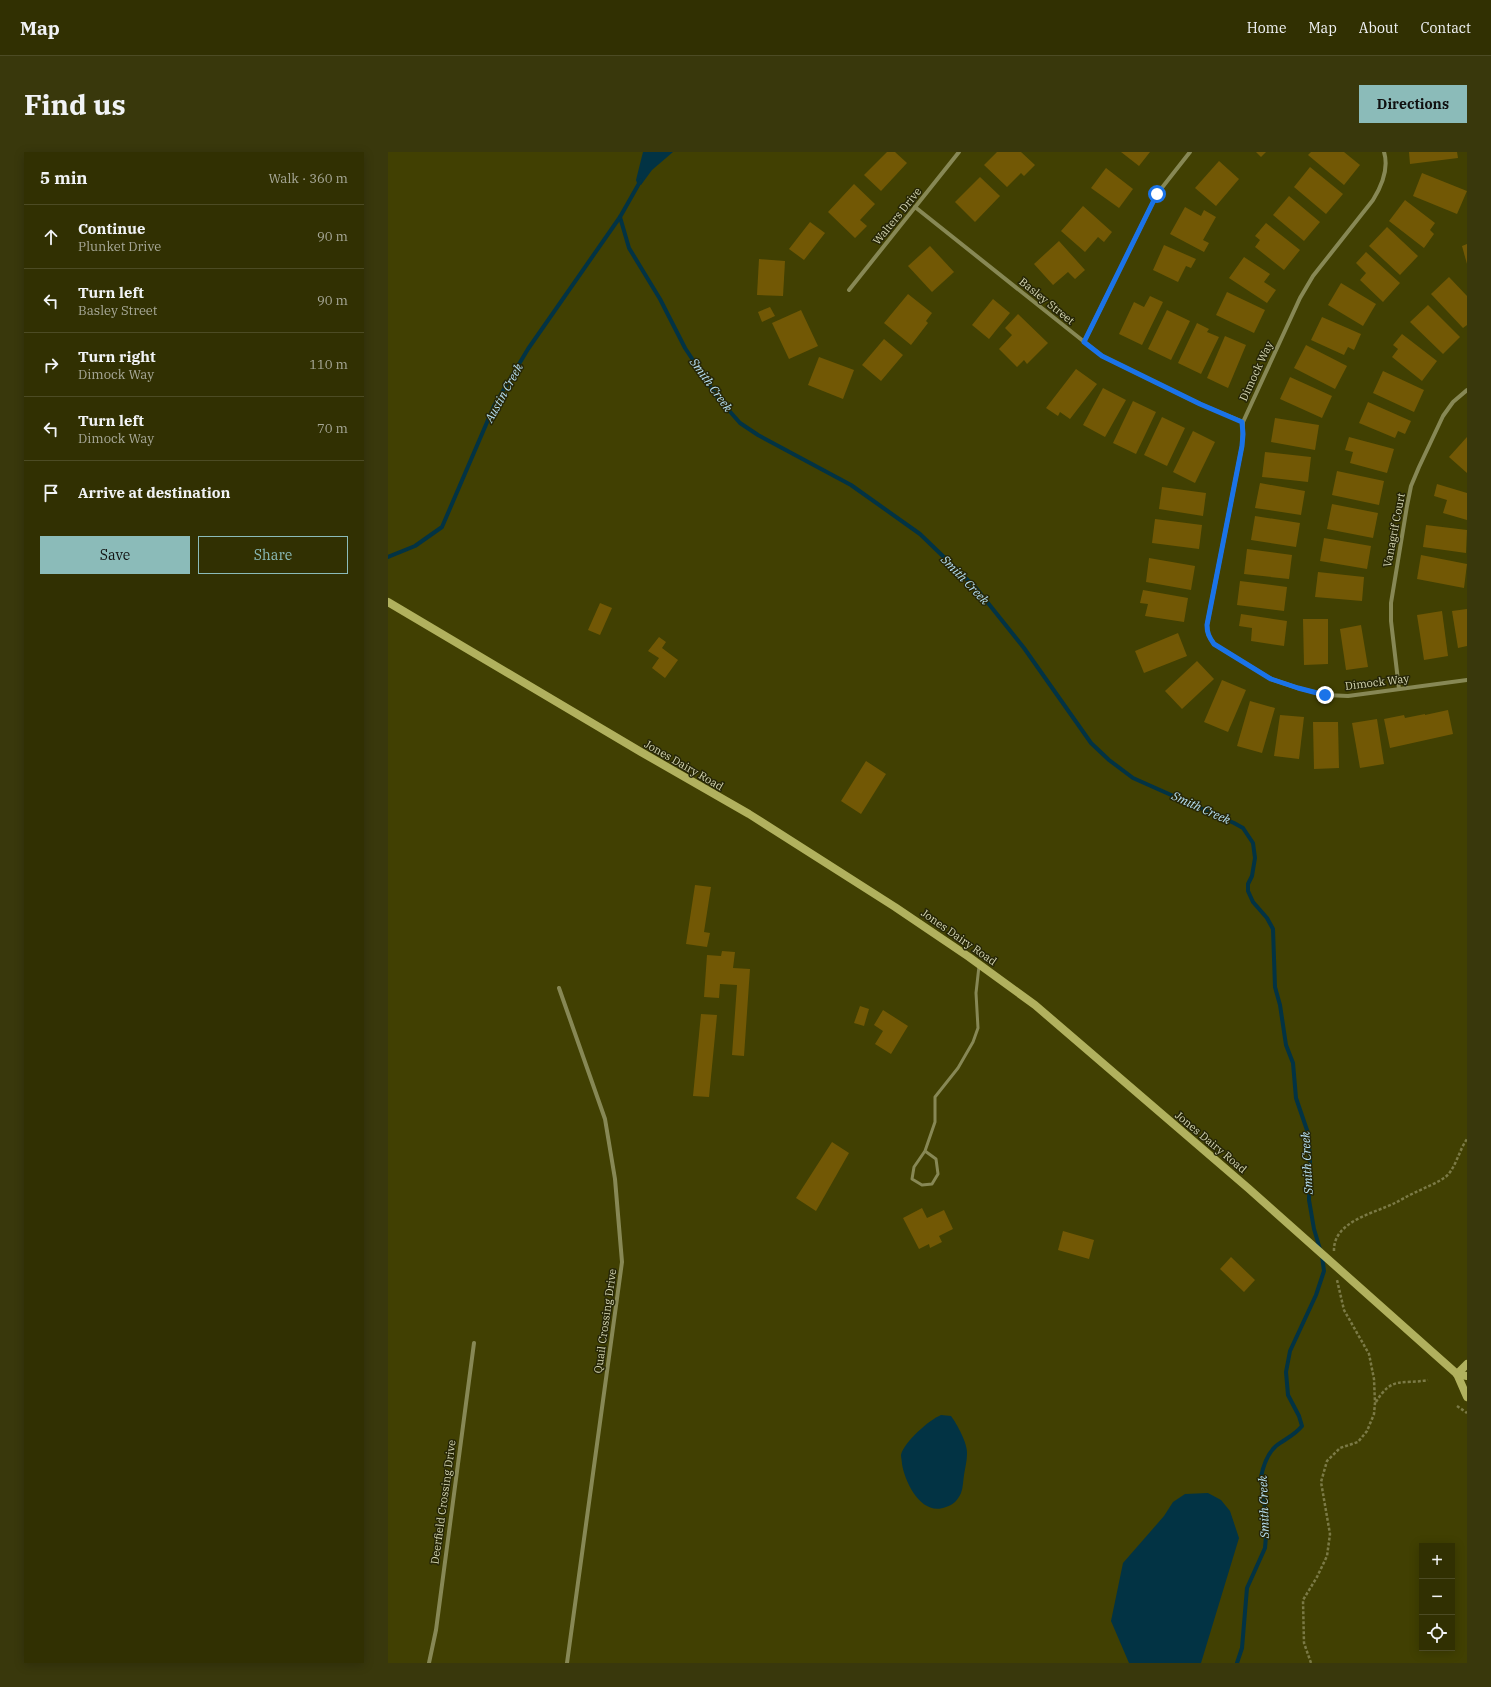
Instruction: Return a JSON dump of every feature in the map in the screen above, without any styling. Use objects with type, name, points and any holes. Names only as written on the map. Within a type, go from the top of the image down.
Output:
[{"type":"street","name":"Walters Drive","points":[[849,290],[959,152]]},
{"type":"street","points":[[1084,342],[1157,194],[1190,152]]},
{"type":"street","name":"Dimock Way","points":[[1384,152],[1386,157],[1381,187],[1373,200],[1313,276],[1300,298],[1242,422],[1242,446],[1207,625],[1210,638],[1214,644],[1253,669],[1271,679],[1325,695],[1348,696],[1467,680]]},
{"type":"street","name":"Basley Street","points":[[915,207],[1102,356],[1200,404],[1242,422]]},
{"type":"street","name":"Vanagrif Court","points":[[1399,689],[1391,621],[1391,603],[1407,506],[1419,467],[1443,416],[1452,402],[1467,390]]},
{"type":"street","name":"Jones Dairy Road","points":[[388,602],[762,823],[895,907],[979,964],[1035,1005],[1248,1188],[1457,1374],[1467,1397]]},
{"type":"street","name":"Quail Crossing Drive","points":[[559,988],[606,1119],[615,1178],[622,1262],[566,1663]]},
{"type":"street","name":"Deerfield Crossing Drive","points":[[429,1663],[436,1630],[474,1343]]},
{"type":"street","points":[[1457,1374],[1467,1364]]},
{"type":"street","points":[[1457,1374],[1467,1376]]},
{"type":"lane","points":[[925,1151],[936,1159],[938,1174],[932,1184],[922,1185],[912,1179],[914,1167],[925,1151],[935,1122],[935,1098],[958,1068],[973,1042],[978,1028],[976,993],[979,964]]},
{"type":"path","points":[[1335,1257],[1334,1245],[1344,1228],[1364,1214],[1396,1203],[1445,1177],[1453,1169],[1458,1154],[1467,1139]]},
{"type":"path","points":[[1311,1663],[1304,1643],[1303,1600],[1317,1577],[1327,1556],[1330,1534],[1321,1482],[1327,1461],[1340,1448],[1358,1442],[1367,1431],[1374,1414],[1375,1403],[1374,1379],[1369,1354],[1344,1310],[1336,1274]]},
{"type":"path","points":[[1375,1403],[1386,1388],[1396,1383],[1428,1380]]},
{"type":"path","points":[[1457,1406],[1467,1413]]},
{"type":"water","points":[[643,152],[673,152],[652,170],[641,185],[637,183],[636,180]]},
{"type":"water","points":[[941,1415],[951,1416],[964,1440],[967,1450],[967,1457],[960,1496],[951,1505],[937,1509],[922,1503],[911,1489],[904,1472],[901,1455],[907,1444],[918,1432]]},
{"type":"water","points":[[1208,1493],[1221,1500],[1230,1511],[1239,1538],[1201,1663],[1129,1663],[1111,1621],[1123,1563],[1164,1516],[1173,1502],[1185,1494]]},
{"type":"building","points":[[887,152],[895,152],[907,163],[881,191],[864,175]]},
{"type":"building","points":[[997,152],[1021,152],[1035,165],[1024,176],[1021,173],[1007,187],[984,165]]},
{"type":"building","points":[[1121,152],[1150,152],[1139,166]]},
{"type":"building","points":[[1256,152],[1266,152],[1261,157]]},
{"type":"building","points":[[1311,152],[1344,152],[1360,165],[1344,185],[1308,155]]},
{"type":"building","points":[[1409,152],[1457,152],[1458,158],[1410,164]]},
{"type":"building","points":[[1219,161],[1239,179],[1216,206],[1195,188]]},
{"type":"building","points":[[1310,167],[1343,194],[1326,214],[1294,187]]},
{"type":"building","points":[[1106,168],[1133,189],[1119,208],[1091,188]]},
{"type":"building","points":[[1422,173],[1467,191],[1457,214],[1413,196]]},
{"type":"building","points":[[980,177],[1000,196],[975,222],[955,202]]},
{"type":"building","points":[[854,184],[875,204],[860,220],[867,226],[855,238],[828,212]]},
{"type":"building","points":[[1289,196],[1320,222],[1304,241],[1273,215]]},
{"type":"building","points":[[1405,200],[1435,223],[1430,230],[1434,234],[1424,248],[1389,221]]},
{"type":"building","points":[[1083,206],[1112,232],[1104,242],[1098,237],[1085,252],[1061,231]]},
{"type":"building","points":[[1185,207],[1201,216],[1204,210],[1216,217],[1203,240],[1209,243],[1204,252],[1170,234]]},
{"type":"building","points":[[810,222],[825,233],[804,260],[789,249]]},
{"type":"building","points":[[1266,223],[1300,250],[1284,270],[1255,247],[1260,240],[1255,236]]},
{"type":"building","points":[[1387,227],[1418,256],[1400,275],[1369,246]]},
{"type":"building","points":[[1059,241],[1085,270],[1075,279],[1068,272],[1053,285],[1034,264]]},
{"type":"building","points":[[1467,244],[1467,264],[1462,246]]},
{"type":"building","points":[[1164,245],[1196,259],[1191,268],[1186,266],[1178,282],[1153,270]]},
{"type":"building","points":[[930,246],[954,272],[932,292],[908,266]]},
{"type":"building","points":[[1366,252],[1400,283],[1383,302],[1360,280],[1366,273],[1356,263]]},
{"type":"building","points":[[1244,257],[1270,274],[1264,282],[1276,290],[1267,303],[1229,278]]},
{"type":"building","points":[[759,259],[785,261],[783,296],[757,295]]},
{"type":"building","points":[[1449,277],[1467,296],[1467,325],[1463,328],[1431,294]]},
{"type":"building","points":[[1341,283],[1376,304],[1363,326],[1328,305]]},
{"type":"building","points":[[1227,292],[1265,310],[1254,333],[1216,315]]},
{"type":"building","points":[[908,294],[932,313],[926,321],[928,323],[911,345],[884,323]]},
{"type":"building","points":[[1150,296],[1163,302],[1142,345],[1119,334],[1134,302],[1144,307]]},
{"type":"building","points":[[993,299],[1010,313],[989,339],[972,325]]},
{"type":"building","points":[[1428,305],[1460,337],[1443,354],[1410,322]]},
{"type":"building","points":[[770,307],[775,316],[762,322],[758,312]]},
{"type":"building","points":[[801,310],[818,346],[789,359],[772,323]]},
{"type":"building","points":[[1167,310],[1190,321],[1171,360],[1148,349]]},
{"type":"building","points":[[1018,314],[1048,343],[1027,364],[1024,360],[1017,367],[999,349],[1012,335],[1005,328]]},
{"type":"building","points":[[1322,317],[1361,334],[1354,350],[1348,347],[1344,355],[1311,340]]},
{"type":"building","points":[[1197,323],[1209,329],[1207,332],[1219,337],[1201,374],[1178,363]]},
{"type":"building","points":[[1402,334],[1437,361],[1422,381],[1392,357],[1398,349],[1393,345]]},
{"type":"building","points":[[1225,336],[1246,345],[1228,388],[1207,378]]},
{"type":"building","points":[[884,339],[903,355],[881,381],[862,365]]},
{"type":"building","points":[[1306,345],[1347,366],[1335,389],[1294,368]]},
{"type":"building","points":[[819,357],[854,370],[843,399],[808,385]]},
{"type":"building","points":[[1076,369],[1097,384],[1070,419],[1060,412],[1058,416],[1046,408]]},
{"type":"building","points":[[1383,371],[1424,390],[1414,412],[1373,393]]},
{"type":"building","points":[[1290,377],[1332,396],[1322,418],[1280,399]]},
{"type":"building","points":[[1103,388],[1126,400],[1105,437],[1083,425]]},
{"type":"building","points":[[1133,401],[1156,412],[1136,454],[1113,443]]},
{"type":"building","points":[[1368,402],[1411,421],[1405,434],[1398,431],[1395,438],[1359,423]]},
{"type":"building","points":[[1162,417],[1185,428],[1167,466],[1144,455]]},
{"type":"building","points":[[1275,418],[1319,425],[1315,450],[1271,442]]},
{"type":"building","points":[[1193,431],[1215,442],[1195,483],[1173,472]]},
{"type":"building","points":[[1349,437],[1394,449],[1387,473],[1350,463],[1353,452],[1345,450]]},
{"type":"building","points":[[1467,437],[1467,473],[1449,457]]},
{"type":"building","points":[[1265,452],[1311,457],[1308,482],[1262,477]]},
{"type":"building","points":[[1337,471],[1384,481],[1379,505],[1332,495]]},
{"type":"building","points":[[1260,483],[1305,491],[1301,515],[1255,508]]},
{"type":"building","points":[[1437,484],[1467,493],[1467,520],[1443,513],[1447,500],[1434,496]]},
{"type":"building","points":[[1162,487],[1206,493],[1203,516],[1159,509]]},
{"type":"building","points":[[1332,504],[1378,513],[1373,538],[1327,529]]},
{"type":"building","points":[[1255,516],[1300,523],[1296,547],[1251,540]]},
{"type":"building","points":[[1155,519],[1202,525],[1199,549],[1152,543]]},
{"type":"building","points":[[1426,525],[1467,530],[1466,553],[1423,547]]},
{"type":"building","points":[[1324,538],[1371,546],[1367,569],[1320,561]]},
{"type":"building","points":[[1247,549],[1292,555],[1289,579],[1244,574]]},
{"type":"building","points":[[1421,555],[1467,564],[1464,588],[1417,579]]},
{"type":"building","points":[[1149,558],[1195,566],[1191,590],[1146,582]]},
{"type":"building","points":[[1318,572],[1364,577],[1362,601],[1315,597]]},
{"type":"building","points":[[1240,581],[1287,587],[1284,611],[1237,605]]},
{"type":"building","points":[[1143,590],[1188,598],[1184,622],[1145,616],[1148,604],[1140,603]]},
{"type":"building","points":[[600,603],[612,608],[600,635],[588,630]]},
{"type":"building","points":[[1467,609],[1467,646],[1458,648],[1452,611]]},
{"type":"building","points":[[1442,611],[1448,656],[1424,660],[1417,615]]},
{"type":"building","points":[[1241,614],[1287,621],[1284,646],[1251,641],[1252,628],[1239,626]]},
{"type":"building","points":[[1303,619],[1328,619],[1328,664],[1304,665]]},
{"type":"building","points":[[1361,625],[1368,667],[1346,670],[1340,629]]},
{"type":"building","points":[[1178,633],[1187,656],[1144,673],[1135,651]]},
{"type":"building","points":[[659,637],[666,642],[662,648],[678,660],[665,678],[652,668],[659,658],[648,651]]},
{"type":"building","points":[[1197,661],[1214,679],[1182,709],[1165,691]]},
{"type":"building","points":[[1222,680],[1246,690],[1228,732],[1204,722]]},
{"type":"building","points":[[1250,701],[1275,708],[1262,753],[1237,746]]},
{"type":"building","points":[[1448,710],[1453,734],[1390,748],[1384,719],[1404,715],[1405,718]]},
{"type":"building","points":[[1280,715],[1304,717],[1299,759],[1274,756]]},
{"type":"building","points":[[1377,719],[1384,764],[1360,768],[1352,723]]},
{"type":"building","points":[[1313,722],[1338,722],[1339,768],[1314,769]]},
{"type":"building","points":[[866,761],[886,774],[861,814],[841,801]]},
{"type":"building","points":[[695,885],[711,887],[704,932],[710,933],[707,947],[686,944]]},
{"type":"building","points":[[722,951],[735,952],[733,968],[750,969],[744,1056],[732,1055],[737,985],[720,984],[719,998],[704,997],[707,955],[721,956]]},
{"type":"building","points":[[860,1006],[869,1009],[864,1026],[854,1023]]},
{"type":"building","points":[[883,1010],[908,1026],[891,1054],[875,1044],[883,1031],[874,1025]]},
{"type":"building","points":[[701,1014],[717,1015],[709,1097],[693,1096]]},
{"type":"building","points":[[832,1142],[849,1153],[816,1211],[796,1198]]},
{"type":"building","points":[[922,1208],[927,1218],[944,1210],[953,1229],[939,1236],[942,1242],[930,1248],[929,1244],[919,1249],[903,1218]]},
{"type":"building","points":[[1063,1231],[1094,1240],[1089,1259],[1058,1250]]},
{"type":"building","points":[[1231,1257],[1255,1280],[1244,1292],[1220,1269]]},
{"type":"waterway","name":"Austin Creek","points":[[388,557],[415,546],[442,527],[494,406],[528,349],[620,217],[641,180]]},
{"type":"waterway","name":"Smith Creek","points":[[620,217],[629,248],[660,299],[685,348],[718,398],[740,423],[758,435],[851,485],[920,534],[976,588],[1024,648],[1091,743],[1109,760],[1133,778],[1243,828],[1253,843],[1255,858],[1252,876],[1248,884],[1248,891],[1253,902],[1267,918],[1273,929],[1275,987],[1280,1005],[1286,1045],[1293,1063],[1296,1098],[1308,1133],[1310,1160],[1309,1200],[1324,1271],[1316,1295],[1290,1351],[1286,1372],[1288,1395],[1299,1416],[1302,1426],[1273,1449],[1266,1460],[1261,1477],[1267,1524],[1265,1548],[1247,1588],[1242,1648],[1237,1663]]},
{"type":"route","points":[[1157,194],[1084,342],[1102,356],[1200,404],[1242,422],[1242,446],[1228,524],[1207,625],[1207,632],[1214,644],[1271,679],[1325,695]]}]
